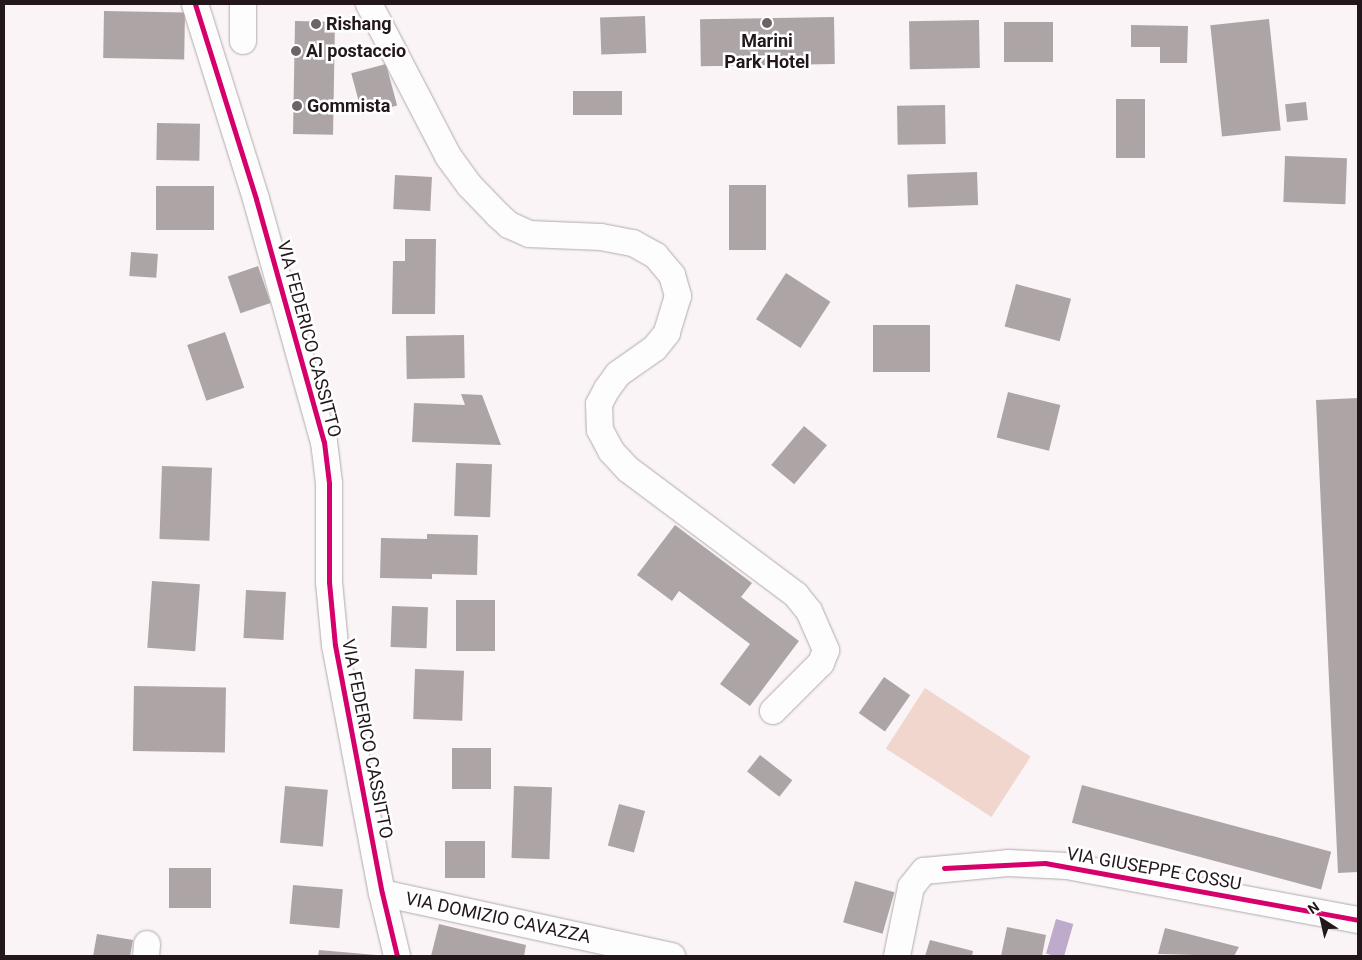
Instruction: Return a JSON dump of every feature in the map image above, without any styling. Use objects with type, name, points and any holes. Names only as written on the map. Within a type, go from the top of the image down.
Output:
[{"type":"street","name":"VIA FEDERICO CASSITTO","points":[[195,4],[256,199],[324,442],[329,483],[328,562],[332,624],[382,893],[397,956]]},
{"type":"street","points":[[243,4],[243,40]]},
{"type":"street","points":[[369,4],[448,156],[470,186],[498,216],[509,225],[529,234],[601,237],[633,243],[656,256],[672,275],[678,296],[667,333],[655,348],[618,374],[607,389],[599,404],[600,430],[611,451],[629,470],[796,595],[809,611],[826,650],[821,663],[773,711]]},
{"type":"street","name":"VIA GIUSEPPE COSSU","points":[[897,956],[911,888],[924,871],[1008,863],[1052,864],[1358,920]]},
{"type":"street","name":"VIA DOMIZIO CAVAZZA","points":[[382,893],[672,956]]},
{"type":"shaded area","points":[[925,688],[1031,757],[991,817],[886,748]]},
{"type":"shaded area","points":[[1056,919],[1073,924],[1064,956],[1046,954]]},
{"type":"building","points":[[104,11],[185,12],[184,59],[103,58]]},
{"type":"building","points":[[645,16],[646,53],[601,55],[600,18]]},
{"type":"building","points":[[834,17],[835,64],[701,66],[700,19]]},
{"type":"building","points":[[1269,19],[1281,130],[1222,137],[1210,25]]},
{"type":"building","points":[[979,20],[980,68],[910,69],[909,21]]},
{"type":"building","points":[[295,21],[335,22],[333,135],[293,134]]},
{"type":"building","points":[[1004,22],[1053,22],[1053,62],[1004,62]]},
{"type":"building","points":[[1131,25],[1188,26],[1187,63],[1160,63],[1160,47],[1131,47]]},
{"type":"building","points":[[386,64],[397,106],[362,115],[351,73]]},
{"type":"building","points":[[573,91],[622,91],[622,115],[573,115]]},
{"type":"building","points":[[1116,99],[1145,99],[1145,158],[1116,158]]},
{"type":"building","points":[[1306,102],[1308,120],[1287,122],[1285,104]]},
{"type":"building","points":[[945,105],[946,144],[898,145],[897,106]]},
{"type":"building","points":[[157,123],[200,124],[199,161],[156,160]]},
{"type":"building","points":[[1285,156],[1347,158],[1345,204],[1283,202]]},
{"type":"building","points":[[977,172],[978,205],[908,207],[907,174]]},
{"type":"building","points":[[395,175],[432,177],[430,211],[393,209]]},
{"type":"building","points":[[729,185],[766,185],[766,250],[729,250]]},
{"type":"building","points":[[156,186],[214,186],[214,230],[156,230]]},
{"type":"building","points":[[405,239],[436,239],[435,314],[392,314],[393,261],[405,261]]},
{"type":"building","points":[[131,252],[158,254],[156,278],[129,276]]},
{"type":"building","points":[[258,266],[271,303],[240,313],[228,276]]},
{"type":"building","points":[[786,273],[830,302],[800,348],[756,319]]},
{"type":"building","points":[[1016,284],[1071,299],[1060,341],[1005,327]]},
{"type":"building","points":[[873,325],[930,325],[930,372],[873,372]]},
{"type":"building","points":[[225,332],[244,388],[206,401],[187,345]]},
{"type":"building","points":[[464,335],[465,378],[407,379],[406,336]]},
{"type":"building","points":[[1008,392],[1060,405],[1049,451],[997,438]]},
{"type":"building","points":[[461,394],[482,395],[501,445],[412,442],[414,403],[465,405]]},
{"type":"building","points":[[1358,398],[1358,872],[1338,873],[1316,400]]},
{"type":"building","points":[[804,426],[827,445],[794,484],[771,465]]},
{"type":"building","points":[[456,463],[492,464],[490,517],[454,516]]},
{"type":"building","points":[[162,466],[212,468],[209,541],[159,539]]},
{"type":"building","points":[[675,525],[752,583],[741,597],[799,641],[750,706],[720,684],[750,644],[679,591],[672,601],[637,575]]},
{"type":"building","points":[[427,534],[478,535],[477,575],[432,574],[432,579],[380,578],[381,538],[427,539]]},
{"type":"building","points":[[152,581],[200,584],[195,651],[147,648]]},
{"type":"building","points":[[246,590],[286,592],[283,640],[243,638]]},
{"type":"building","points":[[456,600],[495,600],[495,651],[456,651]]},
{"type":"building","points":[[392,606],[428,607],[427,648],[391,647]]},
{"type":"building","points":[[415,669],[464,671],[462,721],[413,719]]},
{"type":"building","points":[[884,677],[910,695],[885,731],[859,713]]},
{"type":"building","points":[[134,686],[226,688],[225,753],[133,751]]},
{"type":"building","points":[[452,748],[491,748],[491,789],[452,789]]},
{"type":"building","points":[[760,755],[792,780],[779,797],[747,772]]},
{"type":"building","points":[[1082,785],[1331,852],[1321,889],[1072,823]]},
{"type":"building","points":[[285,786],[328,790],[323,847],[280,843]]},
{"type":"building","points":[[514,786],[552,787],[549,859],[511,858]]},
{"type":"building","points":[[619,804],[645,811],[634,853],[608,846]]},
{"type":"building","points":[[445,841],[485,841],[485,878],[445,878]]},
{"type":"building","points":[[169,868],[211,868],[211,908],[169,908]]},
{"type":"building","points":[[855,881],[894,892],[883,934],[843,922]]},
{"type":"building","points":[[293,885],[343,889],[339,928],[290,924]]},
{"type":"building","points":[[439,924],[526,945],[524,956],[431,956]]},
{"type":"building","points":[[1007,927],[1046,935],[1042,956],[1001,956]]},
{"type":"building","points":[[1165,928],[1239,947],[1234,956],[1158,954]]},
{"type":"building","points":[[97,934],[133,940],[130,956],[93,956]]},
{"type":"building","points":[[930,940],[973,951],[972,956],[925,956]]},
{"type":"building","points":[[319,950],[376,955],[376,956],[318,956]]},
{"type":"cycle path","points":[[195,4],[256,199],[324,442],[329,483],[329,582],[335,645],[382,893],[397,956]]},
{"type":"cycle path","points":[[944,868],[1045,863],[1358,920]]},
{"type":"place","name":"Marini Park Hotel","points":[[767,23]]},
{"type":"place","name":"Rishang","points":[[316,24]]},
{"type":"place","name":"Al postaccio","points":[[296,51]]},
{"type":"place","name":"Gommista","points":[[297,106]]}]
